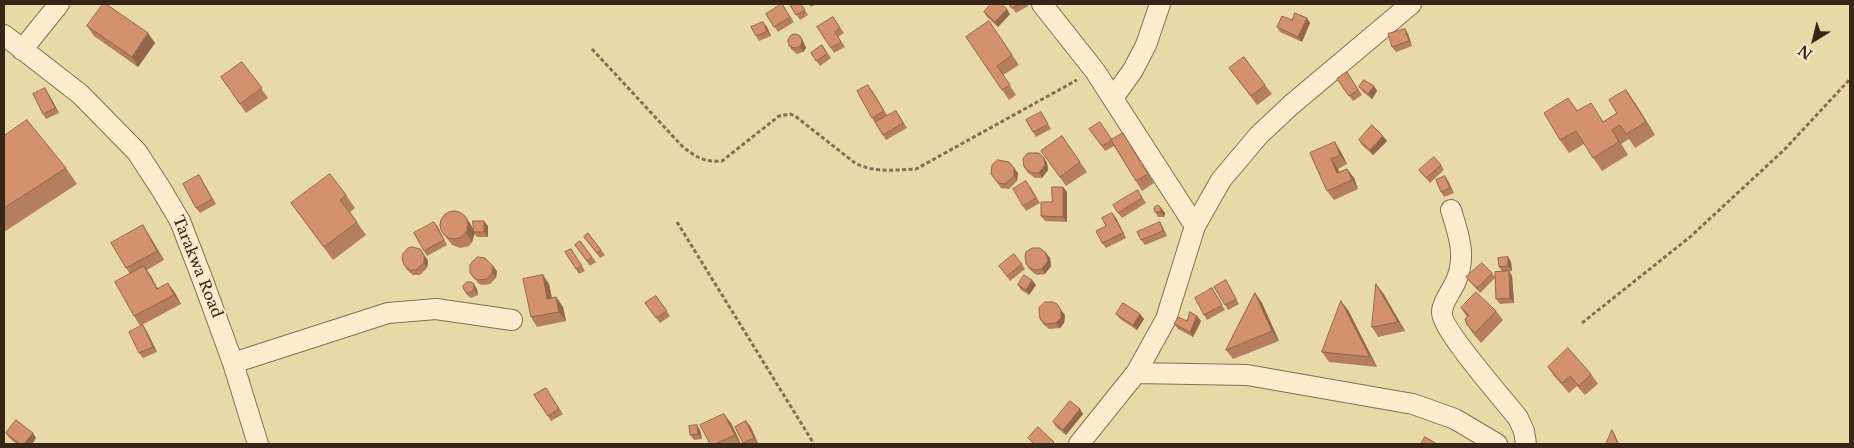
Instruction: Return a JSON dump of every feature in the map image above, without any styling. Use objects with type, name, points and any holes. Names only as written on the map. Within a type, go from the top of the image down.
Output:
[{"type":"street","points":[[22,50],[59,4]]},
{"type":"street","points":[[1042,4],[1095,70],[1195,226]]},
{"type":"street","points":[[1113,98],[1133,70],[1146,44],[1160,4]]},
{"type":"street","points":[[1079,444],[1136,373],[1166,319],[1195,226],[1221,180],[1259,135],[1327,74],[1411,4]]},
{"type":"street","name":"Tarakwa Road","points":[[4,36],[80,94],[137,152],[180,221],[233,363],[258,444]]},
{"type":"street","points":[[1451,210],[1459,236],[1462,255],[1461,270],[1442,310],[1442,319],[1458,344],[1518,418],[1524,431],[1526,444]]},
{"type":"street","points":[[233,363],[388,313],[436,308],[512,320]]},
{"type":"street","points":[[1136,373],[1247,374],[1413,404],[1454,420],[1497,444]]},
{"type":"path","points":[[592,49],[682,146],[697,158],[714,162],[722,161],[779,116],[790,114],[864,168],[897,170],[916,169],[1095,70]]},
{"type":"path","points":[[1582,323],[1690,238],[1785,149],[1850,80]]},
{"type":"path","points":[[677,222],[814,444]]},
{"type":"shaded area","points":[[4,4],[1850,4],[1850,444],[4,444]]},
{"type":"building","points":[[103,4],[106,4],[148,33],[132,57],[87,26]]},
{"type":"building","points":[[782,4],[790,17],[774,27],[766,14]]},
{"type":"building","points":[[801,4],[805,10],[796,15],[790,5]]},
{"type":"building","points":[[991,4],[1001,4],[1007,9],[995,22],[984,12]]},
{"type":"building","points":[[1009,4],[1020,4],[1012,8]]},
{"type":"building","points":[[1295,13],[1307,18],[1298,37],[1277,27],[1282,16],[1292,20]]},
{"type":"building","points":[[833,17],[840,28],[835,32],[841,42],[831,48],[817,27]]},
{"type":"building","points":[[989,21],[1012,55],[997,66],[1010,85],[1002,90],[966,37]]},
{"type":"building","points":[[763,22],[767,31],[756,36],[751,27]]},
{"type":"building","points":[[1405,29],[1409,41],[1392,47],[1388,34]]},
{"type":"building","points":[[795,34],[800,36],[802,41],[800,46],[795,48],[790,46],[788,41],[790,36]]},
{"type":"building","points":[[822,45],[827,54],[816,61],[811,53]]},
{"type":"building","points":[[1244,57],[1265,85],[1251,96],[1229,68]]},
{"type":"building","points":[[242,62],[262,88],[240,104],[221,77]]},
{"type":"building","points":[[1347,72],[1358,90],[1349,96],[1337,79]]},
{"type":"building","points":[[1364,80],[1374,86],[1368,94],[1359,87]]},
{"type":"building","points":[[868,85],[884,111],[872,118],[857,91]]},
{"type":"building","points":[[45,88],[55,108],[43,114],[33,94]]},
{"type":"building","points":[[1626,90],[1646,122],[1626,134],[1620,125],[1612,130],[1619,142],[1593,158],[1576,131],[1560,140],[1544,113],[1568,98],[1577,111],[1591,103],[1603,122],[1617,113],[1609,100]]},
{"type":"building","points":[[896,111],[903,123],[883,135],[875,122]]},
{"type":"building","points":[[1041,112],[1048,124],[1033,132],[1026,120]]},
{"type":"building","points":[[27,120],[66,168],[4,208],[4,136]]},
{"type":"building","points":[[1100,122],[1112,140],[1102,146],[1089,129]]},
{"type":"building","points":[[1372,125],[1383,136],[1370,150],[1359,140]]},
{"type":"building","points":[[1123,133],[1148,174],[1136,181],[1111,140]]},
{"type":"building","points":[[1062,136],[1080,162],[1060,177],[1041,151]]},
{"type":"building","points":[[1335,142],[1340,155],[1331,159],[1337,173],[1347,169],[1352,180],[1327,191],[1310,153]]},
{"type":"building","points":[[1028,153],[1039,153],[1044,158],[1045,165],[1039,173],[1032,173],[1024,167],[1023,159]]},
{"type":"building","points":[[1434,157],[1441,165],[1426,178],[1419,170]]},
{"type":"building","points":[[998,160],[1009,162],[1014,168],[1014,176],[1005,184],[998,183],[991,174],[992,165]]},
{"type":"building","points":[[330,174],[346,195],[340,200],[357,222],[324,247],[291,203]]},
{"type":"building","points":[[199,175],[212,199],[196,208],[183,184]]},
{"type":"building","points":[[1445,176],[1450,188],[1441,192],[1436,180]]},
{"type":"building","points":[[1026,181],[1036,198],[1023,206],[1013,189]]},
{"type":"building","points":[[1052,187],[1063,187],[1063,217],[1041,216],[1041,202],[1052,202]]},
{"type":"building","points":[[1138,190],[1142,198],[1118,213],[1113,205]]},
{"type":"building","points":[[1158,205],[1161,208],[1161,212],[1155,212],[1154,208]]},
{"type":"building","points":[[454,211],[464,215],[468,225],[464,235],[454,239],[444,235],[440,225],[444,215]]},
{"type":"building","points":[[1112,213],[1123,233],[1102,243],[1096,231],[1106,226],[1102,218]]},
{"type":"building","points":[[473,221],[484,221],[484,232],[474,232]]},
{"type":"building","points":[[434,222],[444,240],[424,251],[414,233]]},
{"type":"building","points":[[1160,222],[1163,231],[1141,240],[1137,232]]},
{"type":"building","points":[[143,225],[157,251],[126,268],[111,243]]},
{"type":"building","points":[[588,233],[601,250],[597,253],[584,237]]},
{"type":"building","points":[[580,241],[592,257],[587,261],[575,245]]},
{"type":"building","points":[[408,248],[420,249],[424,255],[424,263],[416,270],[410,270],[404,265],[402,258]]},
{"type":"building","points":[[1033,248],[1040,248],[1046,253],[1048,261],[1042,269],[1035,270],[1026,264],[1026,252]]},
{"type":"building","points":[[571,249],[582,266],[576,269],[565,252]]},
{"type":"building","points":[[1014,254],[1022,264],[1007,276],[999,266]]},
{"type":"building","points":[[478,257],[485,258],[493,266],[492,273],[487,279],[475,279],[470,273],[470,265]]},
{"type":"building","points":[[1508,257],[1508,266],[1499,267],[1498,258]]},
{"type":"building","points":[[1482,263],[1492,273],[1477,288],[1466,277]]},
{"type":"building","points":[[144,266],[157,289],[168,283],[174,295],[134,316],[115,282]]},
{"type":"building","points":[[1509,271],[1510,298],[1496,299],[1495,272]]},
{"type":"building","points":[[543,275],[547,299],[556,297],[559,312],[531,317],[523,279]]},
{"type":"building","points":[[1024,275],[1032,280],[1026,290],[1018,285]]},
{"type":"building","points":[[1226,280],[1236,299],[1225,305],[1214,287]]},
{"type":"building","points":[[467,282],[474,284],[474,290],[468,293],[464,290],[463,286]]},
{"type":"building","points":[[1376,284],[1398,322],[1372,327]]},
{"type":"building","points":[[1212,288],[1222,305],[1204,315],[1195,298]]},
{"type":"building","points":[[1476,292],[1496,311],[1475,333],[1467,325],[1465,319],[1469,315],[1461,308]]},
{"type":"building","points":[[1255,293],[1272,331],[1226,350]]},
{"type":"building","points":[[656,296],[667,311],[656,318],[645,303]]},
{"type":"building","points":[[1341,301],[1370,357],[1322,352]]},
{"type":"building","points":[[1045,302],[1057,304],[1061,310],[1061,318],[1056,323],[1046,324],[1040,319],[1039,308]]},
{"type":"building","points":[[1123,303],[1140,314],[1133,325],[1116,314]]},
{"type":"building","points":[[1190,312],[1197,316],[1190,332],[1174,324],[1178,317],[1187,321]]},
{"type":"building","points":[[143,325],[153,347],[139,353],[129,332]]},
{"type":"building","points":[[1568,348],[1591,374],[1579,386],[1570,376],[1562,383],[1548,367]]},
{"type":"building","points":[[546,388],[559,409],[548,416],[534,395]]},
{"type":"building","points":[[1070,401],[1080,409],[1063,430],[1053,422]]},
{"type":"building","points":[[724,414],[735,435],[715,444],[710,444],[700,425]]},
{"type":"building","points":[[16,420],[33,433],[24,444],[20,444],[6,433]]},
{"type":"building","points":[[746,421],[754,438],[743,443],[735,427]]},
{"type":"building","points":[[697,425],[698,434],[690,435],[689,426]]},
{"type":"building","points":[[1038,427],[1054,442],[1052,444],[1034,444],[1028,438]]},
{"type":"building","points":[[1612,430],[1618,444],[1606,444]]},
{"type":"building","points":[[1425,437],[1437,444],[1421,444]]}]
